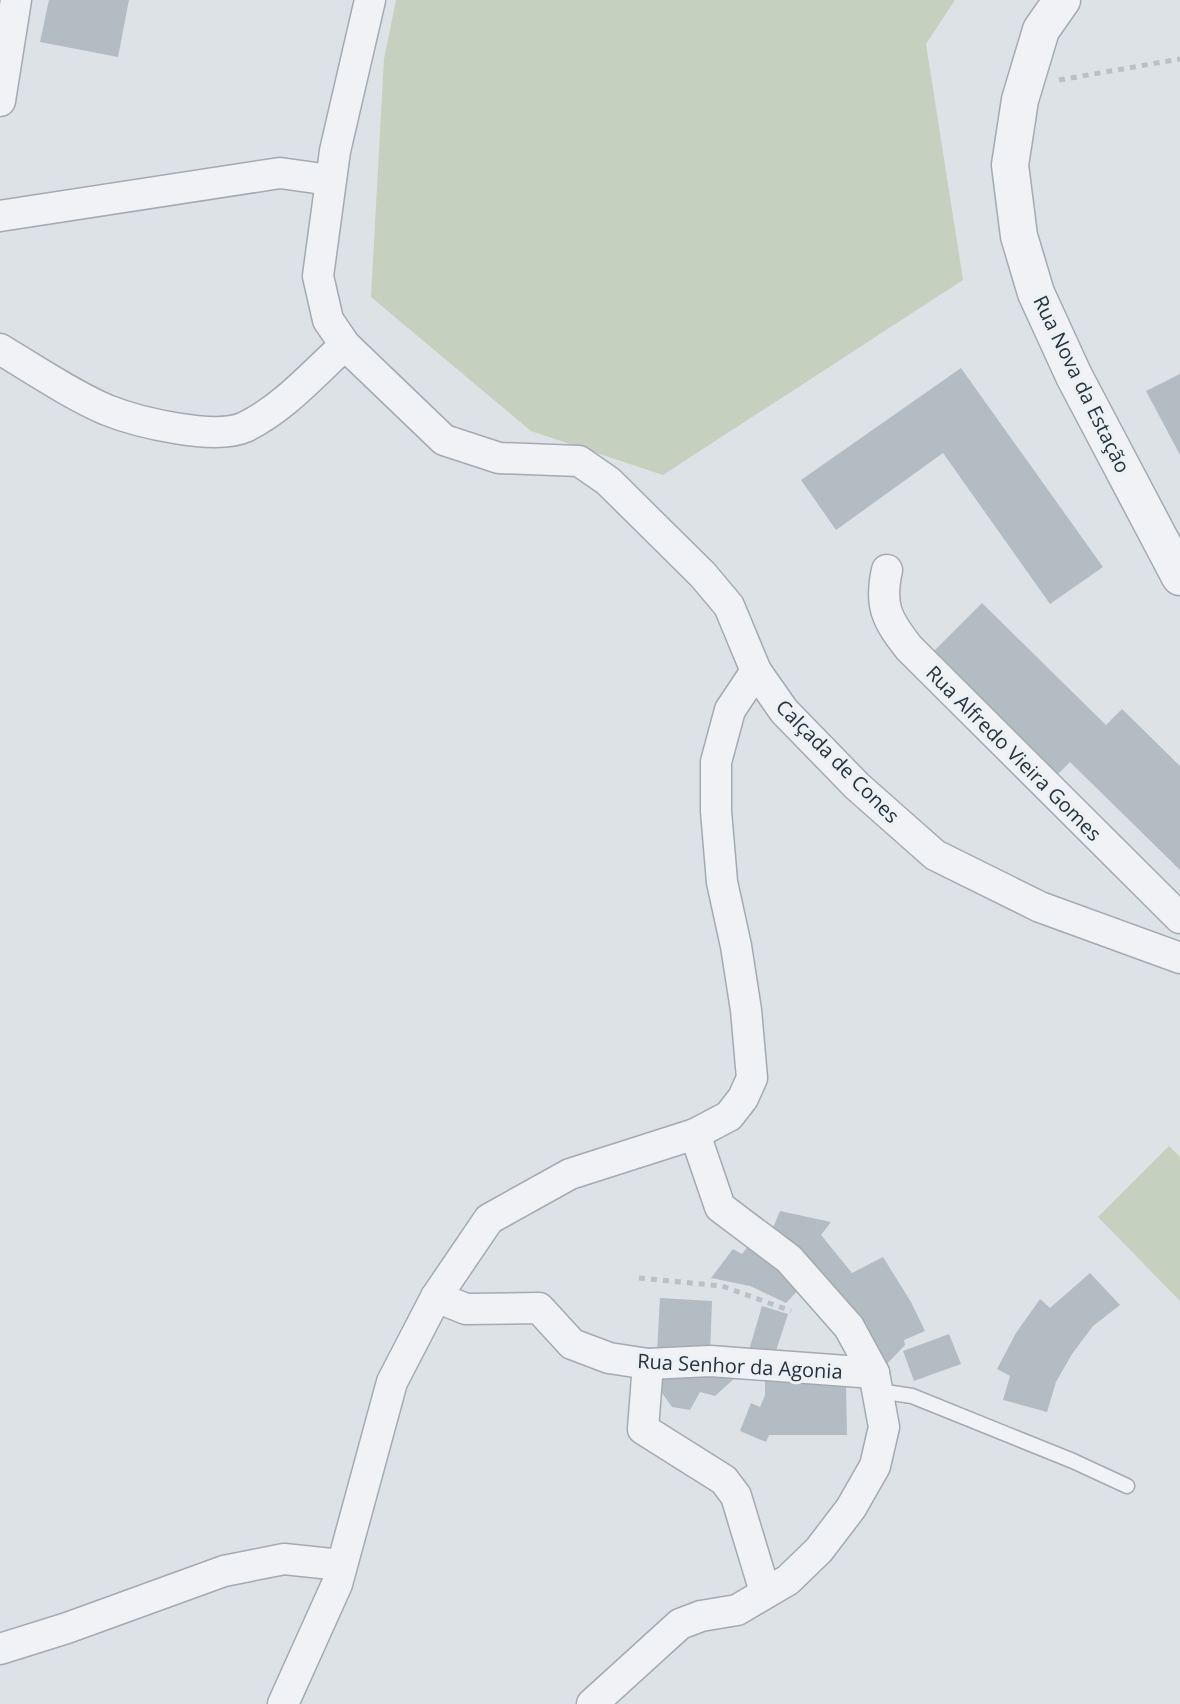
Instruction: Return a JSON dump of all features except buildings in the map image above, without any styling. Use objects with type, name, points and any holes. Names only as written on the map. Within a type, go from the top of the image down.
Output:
[{"type":"street","points":[[0,101],[16,0]]},
{"type":"street","points":[[0,349],[107,410],[163,425],[214,432],[242,429],[275,410],[345,345],[328,320],[318,276],[330,180],[370,0]]},
{"type":"street","name":"Rua Nova da Estação","points":[[1062,0],[1041,30],[1020,100],[1010,165],[1019,236],[1036,293],[1074,376],[1180,577]]},
{"type":"street","points":[[0,216],[280,173],[330,180]]},
{"type":"street","name":"Calçada de Cones","points":[[345,345],[444,440],[499,458],[579,461],[608,481],[729,606],[756,671],[794,722],[857,786],[935,855],[1040,907],[1180,958]]},
{"type":"street","name":"Rua Alfredo Vieira Gomes","points":[[887,570],[883,604],[891,624],[909,648],[1180,918]]},
{"type":"street","points":[[283,1704],[337,1584],[392,1382],[436,1297],[489,1219],[570,1174],[695,1134],[729,1116],[743,1098],[752,1078],[738,959],[722,882],[716,811],[716,762],[730,710],[756,671]]},
{"type":"street","points":[[592,1704],[680,1624],[701,1616],[737,1610],[788,1580],[819,1550],[851,1508],[875,1466],[884,1427],[877,1382],[849,1327],[789,1259],[720,1207],[695,1134]]},
{"type":"street","name":"Rua Senhor da Agonia","points":[[436,1297],[466,1309],[539,1308],[572,1344],[609,1358],[648,1364],[710,1361],[877,1382]]},
{"type":"street","points":[[648,1364],[643,1429],[724,1480],[736,1496],[765,1592]]},
{"type":"street","points":[[0,1649],[224,1571],[284,1559],[341,1565]]},
{"type":"lane","points":[[877,1382],[1127,1486]]},
{"type":"path","points":[[1049,82],[1180,59]]},
{"type":"path","points":[[639,1278],[722,1286],[793,1312]]},
{"type":"green space","points":[[396,0],[955,0],[926,44],[963,280],[663,475],[531,431],[371,297],[384,59]]},
{"type":"green space","points":[[1169,1146],[1180,1157],[1180,1301],[1098,1217]]}]
